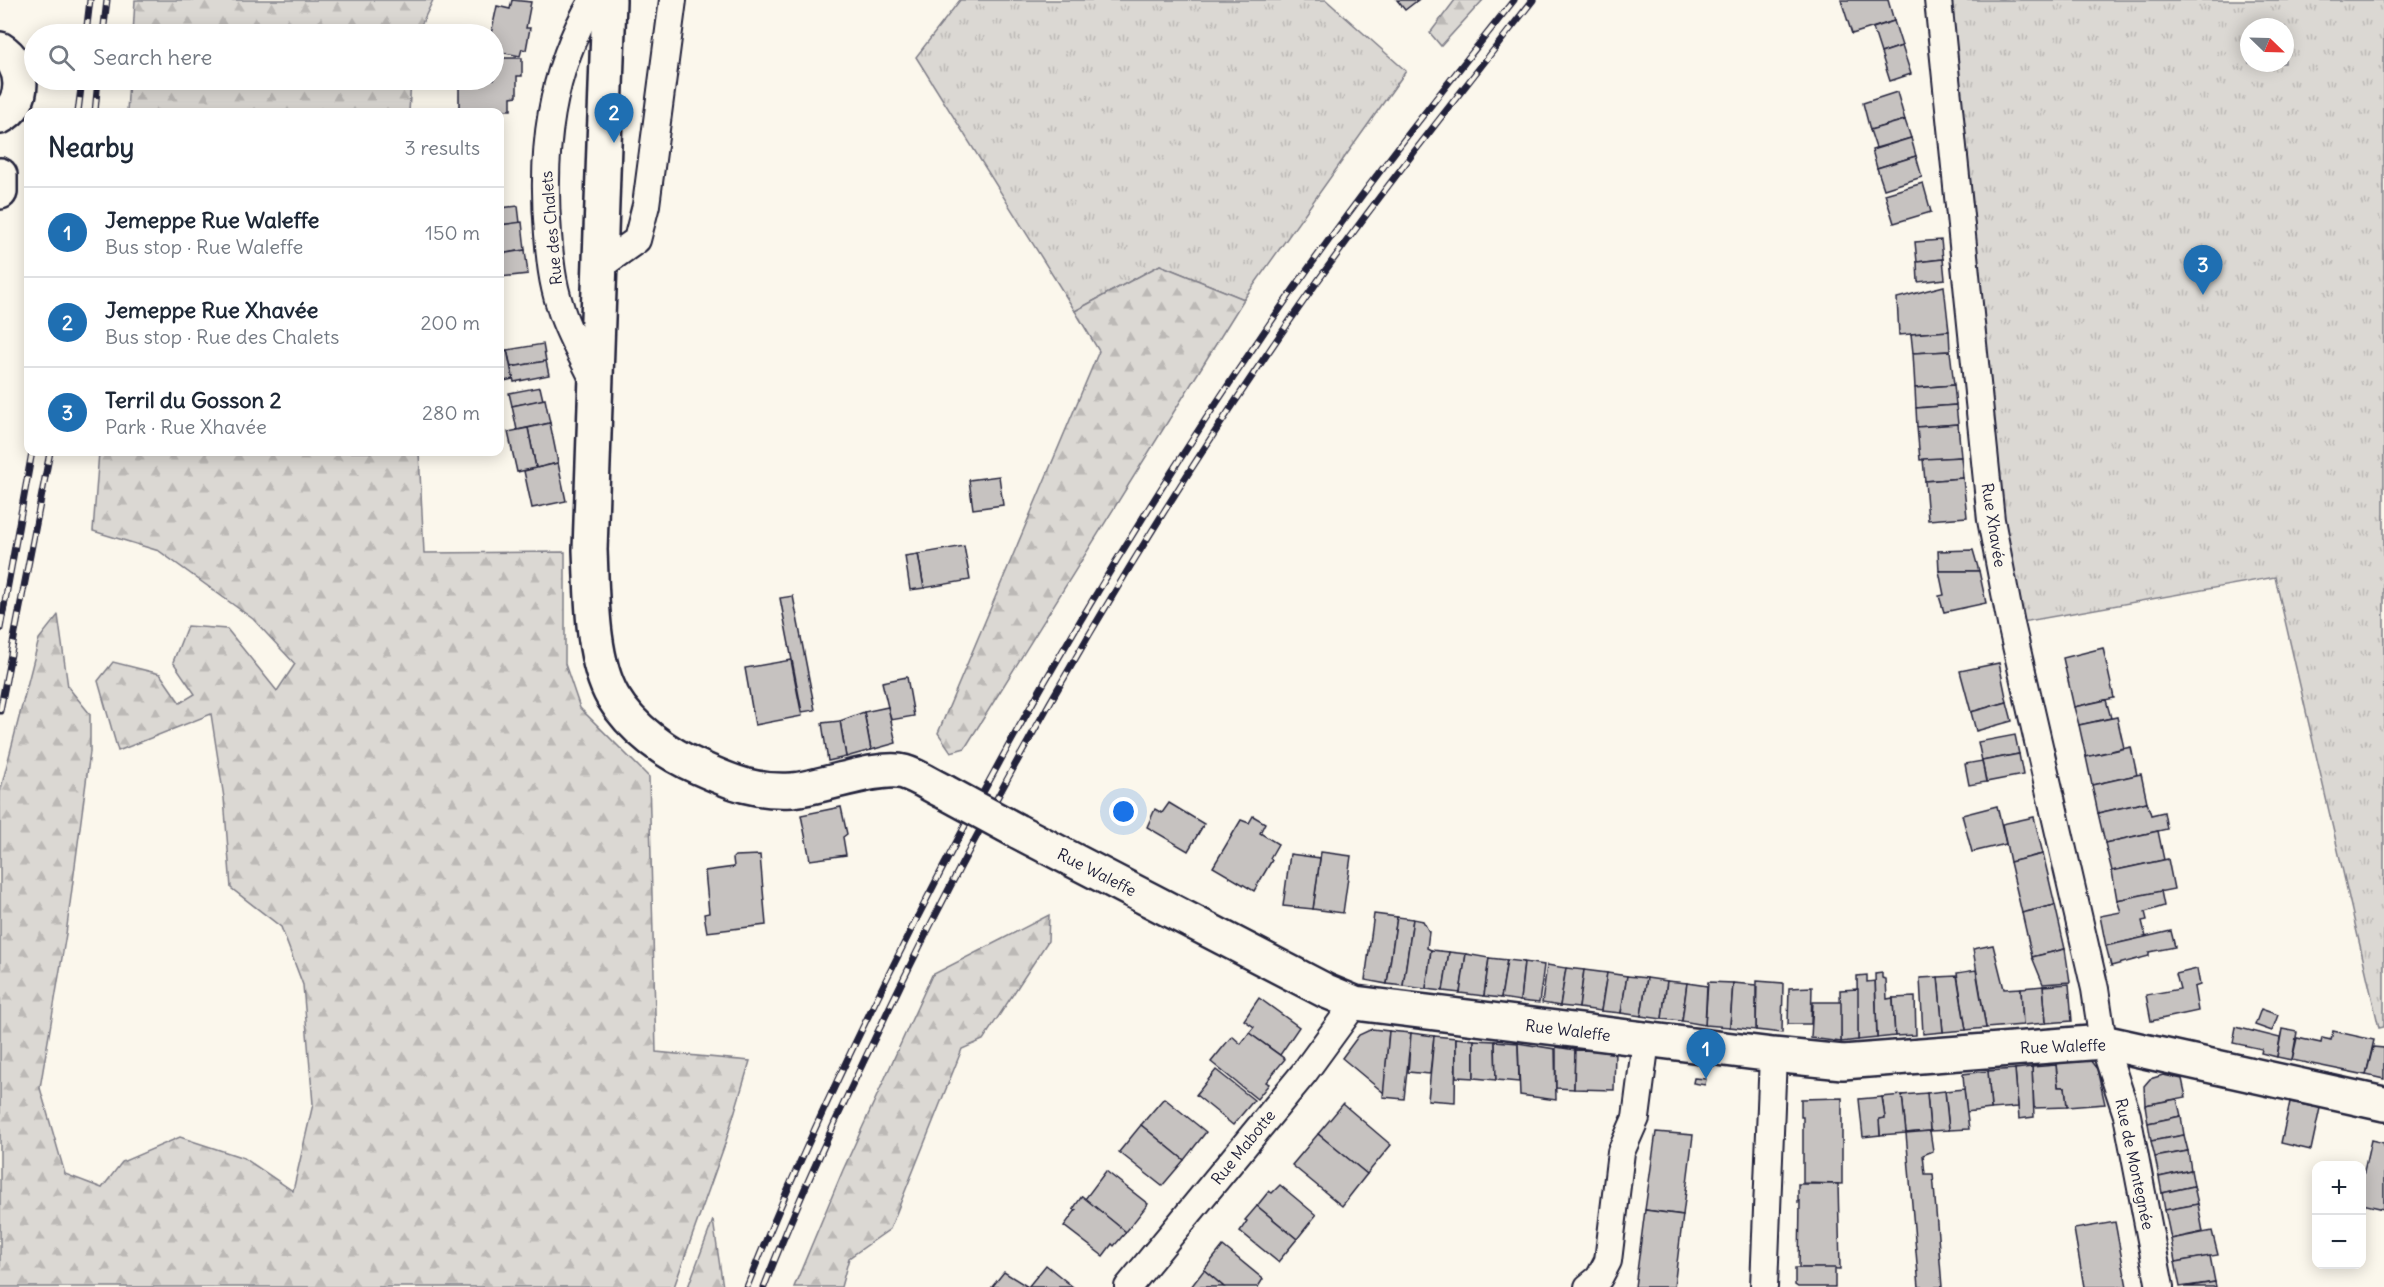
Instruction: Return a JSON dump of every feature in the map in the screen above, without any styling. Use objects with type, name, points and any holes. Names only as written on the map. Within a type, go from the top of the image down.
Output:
[{"type":"street","name":"Rue des Chalets","points":[[593,0],[565,58],[553,104],[546,144],[545,195],[552,277],[560,309],[596,384]]},
{"type":"street","name":"Rue des Chalets","points":[[600,658],[592,607],[590,550],[609,0]]},
{"type":"street","points":[[599,267],[637,240],[646,205],[674,0]]},
{"type":"street","name":"Rue Xhavée","points":[[1938,0],[1991,520],[2011,624],[2095,988],[2103,1042]]},
{"type":"street","points":[[0,49],[7,53],[15,63],[20,74],[20,87],[15,102],[0,117]]},
{"type":"street","points":[[0,175],[0,192]]},
{"type":"street","name":"Rue Waleffe","points":[[600,658],[613,697],[641,731],[681,760],[743,787],[793,790],[876,773],[903,771],[1326,991],[1355,1003],[1646,1040],[1843,1062],[2103,1042],[2384,1104]]},
{"type":"street","name":"Rue Mabotte","points":[[1128,1287],[1304,1073],[1355,1003]]},
{"type":"street","points":[[1588,1287],[1599,1278],[1608,1261],[1621,1152],[1636,1118],[1646,1040]]},
{"type":"street","name":"Rue de Montegnée","points":[[2103,1042],[2127,1115],[2160,1287]]},
{"type":"street","points":[[1764,1287],[1773,1055]]},
{"type":"green space","points":[[135,0],[433,0],[422,24],[134,24]]},
{"type":"green space","points":[[960,0],[1326,0],[1406,71],[1244,299],[1160,265],[1075,311],[916,57]]},
{"type":"green space","points":[[1455,0],[1483,0],[1441,46],[1430,33]]},
{"type":"green space","points":[[1951,0],[2384,0],[2384,1027],[2379,1028],[2275,577],[2011,624],[1991,520]]},
{"type":"green space","points":[[128,90],[410,90],[409,108],[127,108]]},
{"type":"green space","points":[[1160,265],[1244,299],[965,748],[951,752],[938,733],[1099,351],[1075,311]]},
{"type":"green space","points":[[99,456],[419,456],[424,553],[565,552],[565,664],[580,708],[649,777],[656,1052],[750,1061],[725,1144],[674,1287],[0,1287],[0,792],[39,639],[58,615],[68,687],[90,714],[90,752],[66,934],[40,1088],[65,1174],[102,1188],[122,1162],[180,1137],[244,1158],[293,1191],[313,1104],[303,985],[281,927],[231,888],[224,798],[211,714],[118,751],[98,681],[113,662],[160,674],[180,703],[195,694],[173,662],[187,626],[227,629],[277,691],[295,664],[253,619],[159,551],[93,531]]},
{"type":"green space","points":[[1049,915],[1048,941],[983,1040],[962,1049],[890,1229],[849,1258],[841,1287],[794,1287],[843,1170],[932,975]]},
{"type":"green space","points":[[713,1220],[723,1287],[688,1287]]},
{"type":"building","points":[[512,0],[531,2],[526,28],[530,28],[526,50],[522,49],[520,56],[504,53],[504,24],[493,24],[497,6],[510,9]]},
{"type":"building","points":[[1397,0],[1418,0],[1405,10]]},
{"type":"building","points":[[1841,0],[1888,0],[1894,21],[1852,34]]},
{"type":"building","points":[[1894,21],[1902,46],[1881,53],[1873,28]]},
{"type":"building","points":[[1902,46],[1911,74],[1890,81],[1881,53]]},
{"type":"building","points":[[504,58],[522,58],[522,76],[517,76],[517,96],[511,97],[511,110],[459,108],[459,90],[504,90]]},
{"type":"building","points":[[1897,92],[1905,120],[1870,130],[1863,103]]},
{"type":"building","points":[[1905,120],[1911,138],[1876,148],[1870,130]]},
{"type":"building","points":[[1911,138],[1916,156],[1877,168],[1872,150]]},
{"type":"building","points":[[1916,156],[1922,177],[1884,189],[1877,168]]},
{"type":"building","points":[[1923,183],[1931,212],[1894,223],[1885,194]]},
{"type":"building","points":[[518,206],[520,223],[504,225],[504,208]]},
{"type":"building","points":[[522,222],[525,250],[504,253],[504,224]]},
{"type":"building","points":[[1941,240],[1943,259],[1917,262],[1915,242]]},
{"type":"building","points":[[525,250],[528,274],[504,277],[504,253]]},
{"type":"building","points":[[1943,259],[1945,279],[1918,282],[1917,262]]},
{"type":"building","points":[[1944,286],[1949,331],[1899,335],[1897,298]]},
{"type":"building","points":[[1949,331],[1950,351],[1913,353],[1911,334]]},
{"type":"building","points":[[543,344],[546,361],[511,367],[507,350]]},
{"type":"building","points":[[507,350],[513,379],[504,381],[504,351]]},
{"type":"building","points":[[1950,351],[1954,385],[1915,388],[1913,353]]},
{"type":"building","points":[[546,361],[549,375],[514,382],[511,367]]},
{"type":"building","points":[[1954,385],[1956,405],[1916,408],[1915,388]]},
{"type":"building","points":[[540,387],[543,400],[512,406],[509,393]]},
{"type":"building","points":[[545,399],[550,423],[517,430],[512,406]]},
{"type":"building","points":[[1956,405],[1958,424],[1917,427],[1916,408]]},
{"type":"building","points":[[550,423],[558,463],[536,468],[528,428]]},
{"type":"building","points":[[1958,424],[1961,457],[1920,460],[1917,427]]},
{"type":"building","points":[[528,428],[536,468],[517,472],[508,432]]},
{"type":"building","points":[[1961,457],[1963,478],[1925,481],[1923,459]]},
{"type":"building","points":[[558,463],[566,501],[532,508],[524,471]]},
{"type":"building","points":[[999,476],[1003,505],[973,509],[969,480]]},
{"type":"building","points":[[1963,478],[1967,517],[1928,520],[1925,481]]},
{"type":"building","points":[[964,546],[970,580],[924,588],[918,554]]},
{"type":"building","points":[[1973,550],[1979,571],[1939,571],[1938,551]]},
{"type":"building","points":[[918,554],[924,588],[910,590],[905,556]]},
{"type":"building","points":[[1939,571],[1979,571],[1986,603],[1944,612],[1939,596],[1944,595]]},
{"type":"building","points":[[793,596],[815,710],[802,712],[780,598]]},
{"type":"building","points":[[2103,648],[2114,698],[2074,707],[2063,658]]},
{"type":"building","points":[[791,660],[802,716],[755,725],[745,668]]},
{"type":"building","points":[[1999,663],[2007,702],[1971,712],[1960,671]]},
{"type":"building","points":[[907,677],[914,716],[891,720],[882,682]]},
{"type":"building","points":[[2106,700],[2111,718],[2079,725],[2074,707]]},
{"type":"building","points":[[2007,702],[2012,721],[1976,731],[1971,712]]},
{"type":"building","points":[[888,707],[896,743],[871,750],[864,712]]},
{"type":"building","points":[[864,712],[871,750],[846,757],[840,721]]},
{"type":"building","points":[[2117,717],[2124,748],[2086,757],[2079,725]]},
{"type":"building","points":[[840,721],[846,757],[828,761],[822,723]]},
{"type":"building","points":[[2015,735],[2019,754],[1982,761],[1978,742]]},
{"type":"building","points":[[2131,747],[2137,775],[2092,785],[2086,757]]},
{"type":"building","points":[[2019,754],[2023,775],[1986,782],[1982,761]]},
{"type":"building","points":[[1982,761],[1986,782],[1969,785],[1965,764]]},
{"type":"building","points":[[2141,774],[2147,802],[2098,813],[2092,785]]},
{"type":"building","points":[[2147,802],[2151,815],[2164,812],[2167,829],[2105,843],[2098,813]]},
{"type":"building","points":[[1169,803],[1204,824],[1188,851],[1147,827],[1155,809],[1162,813]]},
{"type":"building","points":[[1997,806],[2006,844],[1972,852],[1962,815]]},
{"type":"building","points":[[841,807],[847,834],[843,837],[846,855],[810,860],[801,815]]},
{"type":"building","points":[[1253,816],[1265,823],[1260,833],[1278,844],[1270,858],[1272,860],[1254,891],[1213,867],[1241,820],[1249,823]]},
{"type":"building","points":[[2034,817],[2043,854],[2010,862],[2002,824]]},
{"type":"building","points":[[2158,831],[2164,860],[2112,871],[2105,843]]},
{"type":"building","points":[[1321,852],[1351,856],[1343,913],[1313,909]]},
{"type":"building","points":[[1290,854],[1320,858],[1313,909],[1283,906]]},
{"type":"building","points":[[2043,854],[2055,905],[2022,913],[2010,862]]},
{"type":"building","points":[[760,855],[766,925],[707,932],[704,914],[709,913],[705,871],[734,867],[733,858],[735,856]]},
{"type":"building","points":[[2168,859],[2174,889],[2117,900],[2112,871]]},
{"type":"building","points":[[2161,891],[2164,906],[2145,912],[2147,920],[2142,921],[2146,937],[2106,946],[2100,916],[2121,912],[2117,900]]},
{"type":"building","points":[[2055,905],[2065,949],[2032,957],[2022,913]]},
{"type":"building","points":[[1374,914],[1397,917],[1387,984],[1365,980]]},
{"type":"building","points":[[1397,917],[1413,919],[1403,986],[1387,984]]},
{"type":"building","points":[[1413,919],[1423,921],[1429,932],[1427,948],[1431,950],[1426,989],[1403,986]]},
{"type":"building","points":[[2171,931],[2175,947],[2149,952],[2149,956],[2111,966],[2106,946]]},
{"type":"building","points":[[1993,945],[2004,989],[2021,988],[2023,1025],[1986,1028],[1973,949]]},
{"type":"building","points":[[2065,949],[2070,982],[2043,984],[2032,957]]},
{"type":"building","points":[[1431,950],[1449,952],[1443,991],[1426,989]]},
{"type":"building","points":[[1449,952],[1466,954],[1460,993],[1443,991]]},
{"type":"building","points":[[1466,954],[1489,958],[1484,996],[1460,993]]},
{"type":"building","points":[[1489,958],[1507,960],[1501,998],[1484,996]]},
{"type":"building","points":[[1507,960],[1524,962],[1520,1001],[1501,998]]},
{"type":"building","points":[[1524,962],[1544,965],[1539,1003],[1520,1001]]},
{"type":"building","points":[[1547,965],[1566,968],[1560,1006],[1542,1003]]},
{"type":"building","points":[[1566,968],[1584,970],[1579,1008],[1560,1006]]},
{"type":"building","points":[[2197,969],[2200,985],[2194,987],[2198,1011],[2151,1021],[2146,995],[2180,989],[2176,974]]},
{"type":"building","points":[[1584,970],[1607,973],[1601,1011],[1579,1008]]},
{"type":"building","points":[[1976,970],[1986,1028],[1966,1030],[1957,973]]},
{"type":"building","points":[[1607,973],[1627,976],[1621,1013],[1601,1011]]},
{"type":"building","points":[[1882,973],[1882,978],[1886,979],[1887,999],[1893,998],[1895,1036],[1877,1038],[1875,974]]},
{"type":"building","points":[[1867,975],[1867,982],[1875,981],[1877,1038],[1858,1040],[1857,976]]},
{"type":"building","points":[[1627,976],[1647,978],[1641,1016],[1621,1013]]},
{"type":"building","points":[[1957,976],[1966,1030],[1943,1032],[1938,977]]},
{"type":"building","points":[[1938,977],[1943,1032],[1923,1034],[1920,978]]},
{"type":"building","points":[[1647,978],[1667,981],[1662,1019],[1641,1016]]},
{"type":"building","points":[[1667,981],[1687,983],[1682,1021],[1662,1019]]},
{"type":"building","points":[[1757,981],[1783,983],[1782,1033],[1756,1030]]},
{"type":"building","points":[[1708,982],[1733,983],[1730,1027],[1705,1025]]},
{"type":"building","points":[[1687,983],[1707,986],[1705,1025],[1682,1021]]},
{"type":"building","points":[[1733,983],[1756,985],[1756,1030],[1730,1027]]},
{"type":"building","points":[[2069,984],[2072,1021],[2046,1023],[2043,986]]},
{"type":"building","points":[[2043,986],[2046,1023],[2023,1025],[2021,988]]},
{"type":"building","points":[[1812,987],[1811,1024],[1788,1024],[1789,988]]},
{"type":"building","points":[[1858,989],[1858,1040],[1841,1042],[1840,990]]},
{"type":"building","points":[[1915,997],[1916,1035],[1895,1036],[1893,998]]},
{"type":"building","points":[[1259,998],[1299,1027],[1280,1055],[1249,1033],[1254,1027],[1244,1020]]},
{"type":"building","points":[[1813,1002],[1841,1002],[1841,1042],[1811,1038]]},
{"type":"building","points":[[2261,1009],[2278,1015],[2272,1031],[2255,1025]]},
{"type":"building","points":[[2236,1027],[2280,1038],[2277,1057],[2261,1053],[2262,1049],[2233,1043]]},
{"type":"building","points":[[1372,1029],[1389,1031],[1384,1093],[1342,1058],[1359,1035]]},
{"type":"building","points":[[2282,1029],[2297,1032],[2292,1060],[2277,1057]]},
{"type":"building","points":[[1389,1031],[1411,1033],[1404,1099],[1383,1097]]},
{"type":"building","points":[[2333,1031],[2374,1040],[2366,1075],[2292,1060],[2297,1038],[2321,1043],[2322,1038],[2331,1040]]},
{"type":"building","points":[[1249,1033],[1285,1059],[1266,1082],[1269,1084],[1257,1099],[1211,1062],[1232,1036],[1241,1044]]},
{"type":"building","points":[[1411,1033],[1434,1036],[1430,1074],[1408,1072]]},
{"type":"building","points":[[1434,1036],[1456,1038],[1455,1102],[1428,1100]]},
{"type":"building","points":[[1456,1038],[1474,1040],[1474,1078],[1456,1077]]},
{"type":"building","points":[[1474,1040],[1495,1041],[1496,1080],[1474,1078]]},
{"type":"building","points":[[1495,1041],[1518,1043],[1519,1082],[1496,1080]]},
{"type":"building","points":[[1518,1043],[1555,1049],[1556,1100],[1520,1095]]},
{"type":"building","points":[[1556,1047],[1575,1050],[1574,1089],[1556,1088]]},
{"type":"building","points":[[2373,1047],[2384,1048],[2384,1079],[2366,1075]]},
{"type":"building","points":[[1575,1050],[1615,1051],[1614,1090],[1574,1089]]},
{"type":"building","points":[[2090,1060],[2097,1069],[2105,1104],[2067,1107],[2065,1087],[2058,1087],[2056,1063]]},
{"type":"building","points":[[2056,1065],[2058,1087],[2065,1087],[2067,1107],[2034,1108],[2032,1067]]},
{"type":"building","points":[[2032,1067],[2034,1117],[2019,1119],[2015,1069]]},
{"type":"building","points":[[2015,1069],[2018,1107],[1991,1109],[1988,1071]]},
{"type":"building","points":[[1216,1070],[1254,1100],[1233,1125],[1196,1095]]},
{"type":"building","points":[[1988,1071],[1991,1109],[1966,1112],[1963,1074]]},
{"type":"building","points":[[2163,1075],[2182,1079],[2186,1097],[2145,1105],[2144,1086],[2150,1079]]},
{"type":"building","points":[[1694,1078],[1706,1079],[1705,1085],[1693,1083]]},
{"type":"building","points":[[1964,1089],[1969,1129],[1949,1130],[1945,1091]]},
{"type":"building","points":[[1945,1091],[1949,1130],[1930,1131],[1927,1093]]},
{"type":"building","points":[[1927,1093],[1930,1131],[1906,1133],[1902,1095]]},
{"type":"building","points":[[1902,1095],[1906,1133],[1880,1135],[1879,1119],[1885,1118],[1882,1097]]},
{"type":"building","points":[[1882,1097],[1885,1118],[1879,1119],[1880,1135],[1863,1137],[1859,1099]]},
{"type":"building","points":[[1164,1098],[1206,1132],[1184,1160],[1141,1125]]},
{"type":"building","points":[[1842,1098],[1842,1184],[1803,1183],[1801,1099]]},
{"type":"building","points":[[2177,1099],[2181,1116],[2148,1123],[2145,1105]]},
{"type":"building","points":[[2290,1102],[2320,1108],[2311,1150],[2281,1143]]},
{"type":"building","points":[[1343,1104],[1391,1145],[1367,1174],[1318,1134]]},
{"type":"building","points":[[2181,1116],[2184,1135],[2151,1141],[2148,1123]]},
{"type":"building","points":[[1141,1125],[1184,1160],[1162,1186],[1119,1152]]},
{"type":"building","points":[[1930,1131],[1933,1151],[1923,1155],[1925,1174],[1933,1174],[1942,1287],[1919,1287],[1906,1133]]},
{"type":"building","points":[[1656,1132],[1693,1135],[1683,1215],[1645,1210]]},
{"type":"building","points":[[1318,1134],[1367,1174],[1342,1206],[1292,1165]]},
{"type":"building","points":[[2184,1135],[2188,1151],[2155,1157],[2151,1141]]},
{"type":"building","points":[[2371,1140],[2384,1143],[2384,1209],[2366,1205],[2366,1162]]},
{"type":"building","points":[[2188,1151],[2191,1170],[2159,1177],[2155,1157]]},
{"type":"building","points":[[2191,1170],[2194,1186],[2162,1193],[2159,1177]]},
{"type":"building","points":[[1106,1171],[1148,1204],[1126,1232],[1085,1199]]},
{"type":"building","points":[[1798,1184],[1838,1184],[1840,1269],[1799,1268]]},
{"type":"building","points":[[1280,1185],[1316,1215],[1297,1239],[1257,1206],[1269,1191],[1272,1193]]},
{"type":"building","points":[[2194,1186],[2198,1204],[2165,1210],[2162,1193]]},
{"type":"building","points":[[1082,1196],[1126,1232],[1114,1246],[1112,1244],[1103,1256],[1064,1226],[1076,1210],[1073,1209]]},
{"type":"building","points":[[2198,1204],[2203,1232],[2171,1239],[2165,1210]]},
{"type":"building","points":[[1257,1206],[1297,1239],[1278,1262],[1240,1231],[1247,1221],[1245,1220]]},
{"type":"building","points":[[1645,1210],[1683,1215],[1674,1287],[1635,1287]]},
{"type":"building","points":[[2115,1222],[2127,1287],[2084,1287],[2074,1229]]},
{"type":"building","points":[[2212,1231],[2218,1255],[2175,1262],[2171,1239]]},
{"type":"building","points":[[1223,1246],[1263,1279],[1258,1287],[1224,1287],[1204,1270]]},
{"type":"building","points":[[2210,1256],[2215,1282],[2180,1287],[2175,1262]]},
{"type":"building","points":[[1046,1265],[1073,1287],[1028,1287]]},
{"type":"building","points":[[1795,1268],[1835,1268],[1835,1287],[1798,1287],[1795,1285]]},
{"type":"building","points":[[1204,1270],[1224,1287],[1191,1287]]},
{"type":"building","points":[[1004,1272],[1028,1287],[992,1287]]},
{"type":"building","points":[[2215,1282],[2216,1287],[2185,1287]]},
{"type":"railway","points":[[87,24],[90,0]]},
{"type":"railway","points":[[104,24],[107,0]]},
{"type":"railway","points":[[747,1287],[779,1210],[866,1021],[970,816],[1062,651],[1160,490],[1264,332],[1386,163],[1514,0]]},
{"type":"railway","points":[[764,1287],[812,1172],[901,984],[995,803],[1095,625],[1203,451],[1317,282],[1396,175],[1533,0]]},
{"type":"railway","points":[[78,108],[81,90]]},
{"type":"railway","points":[[95,108],[97,90]]},
{"type":"railway","points":[[0,629],[31,456]]},
{"type":"railway","points":[[0,711],[49,456]]},
{"type":"place","name":"Jemeppe Rue Xhavée","points":[[614,143]]},
{"type":"place","name":"Terril du Gosson 2","points":[[2203,295]]},
{"type":"place","name":"Jemeppe Rue Waleffe","points":[[1706,1079]]}]
